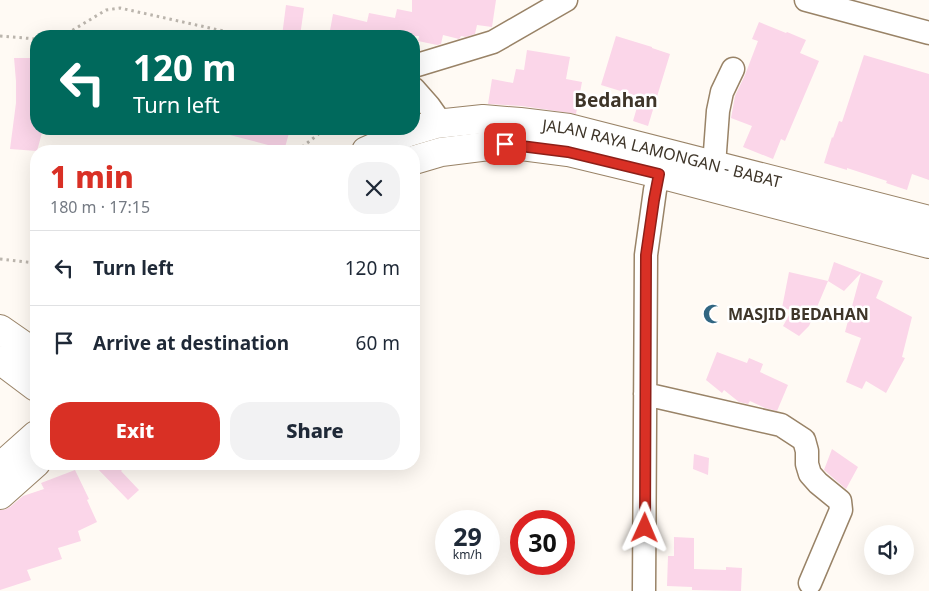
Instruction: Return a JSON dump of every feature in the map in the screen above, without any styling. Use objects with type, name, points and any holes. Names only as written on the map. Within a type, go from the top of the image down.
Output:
[{"type":"highway","name":"JALAN RAYA LAMONGAN - BABAT","points":[[420,129],[440,123],[484,119],[569,128],[929,220]]},
{"type":"highway","name":"JALAN RAYA LAMONGAN - BABAT","points":[[380,145],[402,135]]},
{"type":"highway","name":"JALAN RAYA LAMONGAN - BABAT","points":[[420,158],[441,152],[505,144],[568,152],[929,244]]},
{"type":"highway","points":[[0,330],[30,350]]},
{"type":"highway","points":[[0,360],[30,382]]},
{"type":"highway","points":[[0,467],[30,440]]},
{"type":"highway","points":[[0,495],[30,468]]},
{"type":"street","points":[[420,64],[493,42],[566,0]]},
{"type":"street","points":[[806,0],[929,33]]},
{"type":"street","points":[[714,165],[718,111],[722,92],[733,69]]},
{"type":"street","points":[[420,96],[440,123]]},
{"type":"street","points":[[644,591],[646,255],[659,174]]},
{"type":"street","points":[[646,394],[781,425],[804,440],[810,474],[841,504],[841,510],[810,584]]},
{"type":"path","points":[[71,30],[106,10],[120,8],[219,30]]},
{"type":"path","points":[[0,36],[30,38]]},
{"type":"path","points":[[304,145],[317,135]]},
{"type":"path","points":[[0,259],[30,262]]},
{"type":"building","points":[[412,0],[496,0],[492,27],[477,25],[475,34],[466,37],[461,36],[459,39],[443,35],[441,44],[437,45],[420,41],[420,30],[330,30],[333,14],[367,22],[369,13],[395,18],[397,9],[412,12]]},
{"type":"building","points":[[286,5],[304,8],[301,30],[283,30]]},
{"type":"building","points":[[759,22],[806,40],[800,53],[819,61],[785,141],[781,139],[773,159],[743,147],[752,126],[731,118],[735,96],[758,41],[752,39]]},
{"type":"building","points":[[616,36],[670,54],[648,126],[633,121],[640,97],[601,85]]},
{"type":"building","points":[[527,50],[570,57],[566,79],[582,82],[576,114],[522,106],[488,104],[492,79],[513,83],[516,69],[524,70]]},
{"type":"building","points":[[864,55],[929,74],[929,180],[912,174],[907,190],[886,183],[887,181],[847,168],[847,170],[824,163],[839,121],[842,122]]},
{"type":"building","points":[[14,58],[30,58],[30,135],[41,135],[39,145],[30,145],[30,150],[10,149],[16,103]]},
{"type":"building","points":[[230,135],[288,135],[286,145],[268,145]]},
{"type":"building","points":[[834,262],[883,281],[876,298],[912,317],[902,357],[905,358],[886,393],[866,381],[862,389],[846,382],[861,338],[845,332],[861,273],[844,291],[828,281]]},
{"type":"building","points":[[789,272],[828,281],[809,326],[799,336],[783,326],[792,310],[782,308]]},
{"type":"building","points":[[717,352],[747,363],[749,358],[763,364],[760,372],[788,385],[777,411],[750,401],[748,404],[739,402],[724,390],[722,393],[706,380]]},
{"type":"building","points":[[832,449],[858,467],[846,489],[824,470]]},
{"type":"building","points":[[694,454],[709,458],[708,475],[693,469]]},
{"type":"building","points":[[75,470],[89,499],[87,500],[97,522],[78,531],[81,541],[58,548],[62,559],[27,570],[31,580],[0,590],[0,510],[10,507],[23,496],[44,489],[41,483]]},
{"type":"building","points":[[99,470],[122,470],[139,490],[128,500]]},
{"type":"building","points":[[674,537],[694,538],[694,569],[726,570],[726,567],[742,568],[741,591],[692,590],[692,587],[667,586],[668,556],[674,556]]},
{"type":"place","name":"MASJID BEDAHAN","points":[[713,314]]},
{"type":"district","name":"Bedahan","points":[[616,100]]},
{"type":"route","points":[[505,144],[568,152],[659,174],[646,255],[645,528]]}]
